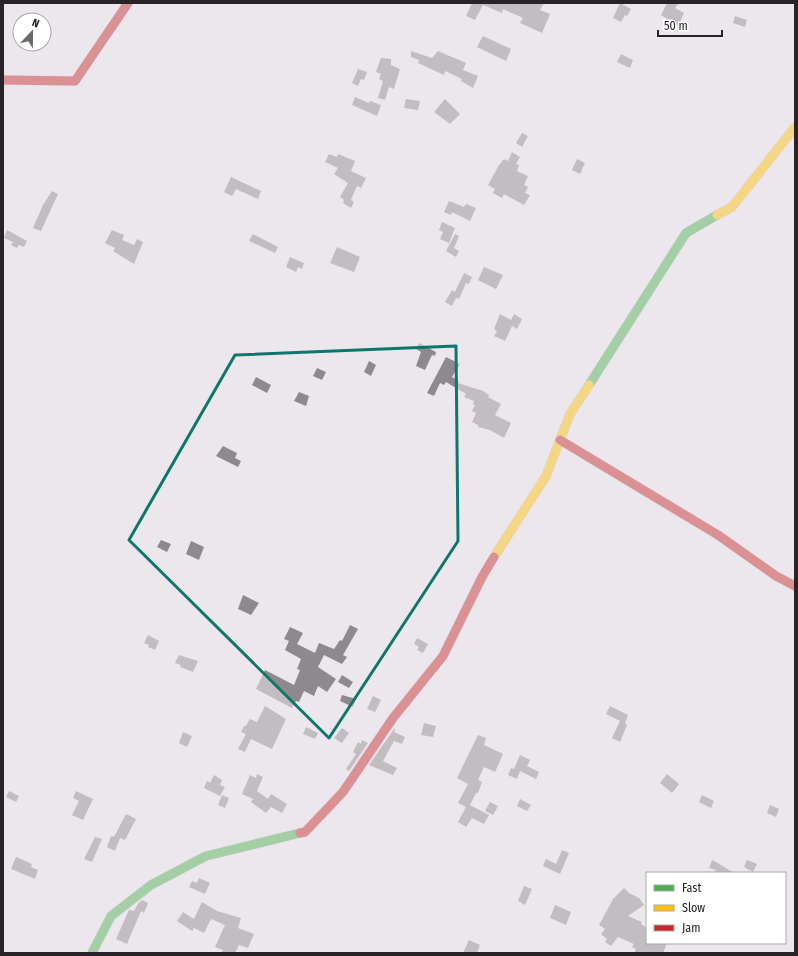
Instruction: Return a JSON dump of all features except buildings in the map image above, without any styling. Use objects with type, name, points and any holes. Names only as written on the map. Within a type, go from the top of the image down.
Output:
[{"type":"street","points":[[3,80],[74,81],[128,3]]},
{"type":"street","points":[[92,953],[111,916],[150,885],[206,856],[305,832],[343,792],[393,718],[443,656],[482,577],[546,476],[570,414],[609,356],[655,279],[686,233],[732,207],[795,127]]},
{"type":"street","points":[[560,440],[718,535],[776,576],[795,586]]},
{"type":"highlighted area","points":[[456,346],[458,541],[329,738],[129,540],[235,355]]},
{"type":"traffic: fast","points":[[589,385],[686,233],[717,215]]},
{"type":"traffic: fast","points":[[92,953],[111,916],[151,885],[206,856],[300,833]]},
{"type":"traffic: slow","points":[[717,215],[732,207],[795,127]]},
{"type":"traffic: slow","points":[[494,557],[546,476],[570,414],[589,385]]},
{"type":"traffic: jam","points":[[3,80],[75,81],[128,3]]},
{"type":"traffic: jam","points":[[560,440],[718,535],[776,576],[795,586]]},
{"type":"traffic: jam","points":[[300,833],[305,832],[343,792],[393,718],[443,656],[482,577],[494,557]]}]
